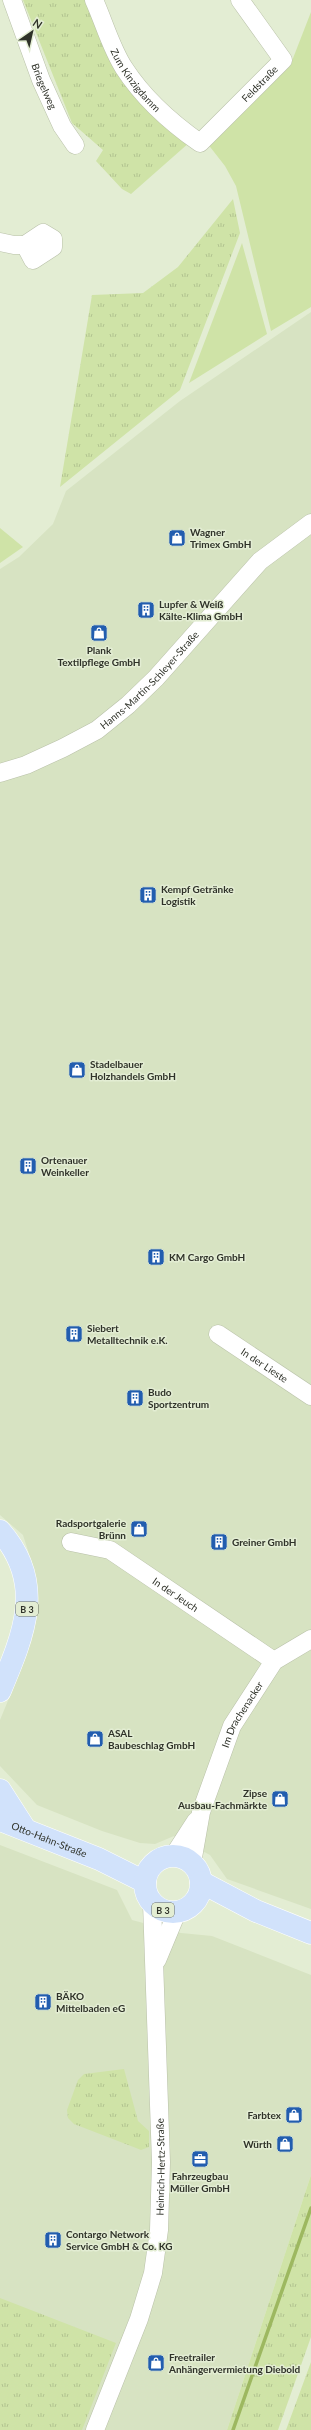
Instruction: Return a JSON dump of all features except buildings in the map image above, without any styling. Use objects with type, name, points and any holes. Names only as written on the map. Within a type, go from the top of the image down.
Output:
[{"type":"main road","name":"B 3","points":[[0,1530],[14,1546],[22,1563],[27,1580],[28,1602],[25,1624],[0,1691]]},
{"type":"main road","points":[[0,1790],[25,1829]]},
{"type":"main road","name":"Otto-Hahn-Straße","points":[[0,1820],[98,1859],[148,1874]]},
{"type":"main road","name":"B 3","points":[[188,1883],[159,1909],[148,1897],[148,1874],[158,1860],[188,1883],[213,1903],[256,1911],[311,1933]]},
{"type":"street","name":"Briegelweg","points":[[12,0],[40,80],[62,126],[75,146]]},
{"type":"street","name":"Zum Kinzigdamm","points":[[94,0],[123,67],[149,101],[168,119],[200,142]]},
{"type":"street","name":"Feldstraße","points":[[200,142],[283,60],[240,0]]},
{"type":"street","points":[[0,242],[14,245],[25,245]]},
{"type":"street","name":"Hanns-Martin-Schleyer-Straße","points":[[0,773],[26,765],[97,730],[128,705],[156,678],[260,561],[311,522]]},
{"type":"street","name":"In der Lieste","points":[[218,1334],[311,1396]]},
{"type":"street","name":"In der Jeuch","points":[[71,1542],[110,1550],[274,1661]]},
{"type":"street","name":"Im Drachenacker","points":[[188,1883],[201,1812],[232,1726],[274,1661],[311,1639]]},
{"type":"street","name":"Heinrich-Hertz-Straße","points":[[156,1964],[188,1883]]},
{"type":"street","name":"Heinrich-Hertz-Straße","points":[[95,2430],[139,2319],[153,2273],[159,2230],[161,2162],[156,1964],[152,1903]]},
{"type":"shaded area","points":[[311,312],[311,1909],[227,1879],[210,1855],[174,1836],[155,1844],[140,1843],[102,1831],[37,1805],[0,1766],[0,1720],[26,1657],[36,1621],[37,1597],[32,1563],[23,1535],[0,1515],[0,569],[19,557],[53,524],[66,491],[180,401]]},
{"type":"shaded area","points":[[0,1845],[117,1890],[132,1920],[181,1933],[212,1936],[311,1975],[311,2175],[227,2430],[0,2430]]},
{"type":"green space","points":[[23,0],[86,0],[105,45],[190,142],[131,194],[122,189],[96,161],[103,150],[72,123]]},
{"type":"green space","points":[[311,12],[311,307],[271,331],[236,186],[225,166],[207,143],[290,66]]},
{"type":"green space","points":[[233,199],[240,233],[180,390],[60,487],[92,295],[143,293],[178,267]]},
{"type":"green space","points":[[242,243],[267,334],[189,383]]},
{"type":"green space","points":[[0,528],[23,547],[0,563]]},
{"type":"green space","points":[[124,2069],[138,2121],[149,2131],[149,2147],[141,2150],[74,2124],[68,2118],[67,2110],[78,2080],[84,2074]]},
{"type":"green space","points":[[311,2175],[311,2337],[278,2430],[227,2430]]},
{"type":"green space","points":[[0,2298],[116,2343],[82,2430],[0,2430]]},
{"type":"green space","points":[[311,2362],[311,2430],[286,2430]]},
{"type":"waterway","points":[[233,2430],[311,2208]]},
{"type":"place","name":"Wagner Trimex GmbH","points":[[177,538]]},
{"type":"place","name":"Lupfer & Weiß Kälte-Klima GmbH","points":[[146,610]]},
{"type":"place","name":"Plank Textilpflege GmbH","points":[[99,633]]},
{"type":"place","name":"Kempf Getränke Logistik","points":[[148,895]]},
{"type":"place","name":"Stadelbauer Holzhandels GmbH","points":[[77,1070]]},
{"type":"place","name":"Ortenauer Weinkeller","points":[[28,1166]]},
{"type":"place","name":"KM Cargo GmbH","points":[[156,1257]]},
{"type":"place","name":"Siebert Metalltechnik e.K.","points":[[74,1334]]},
{"type":"place","name":"Budo Sportzentrum","points":[[135,1398]]},
{"type":"place","name":"Radsportgalerie Brünn","points":[[139,1529]]},
{"type":"place","name":"Greiner GmbH","points":[[219,1542]]},
{"type":"place","name":"ASAL Baubeschlag GmbH","points":[[95,1739]]},
{"type":"place","name":"Zipse Ausbau-Fachmärkte","points":[[280,1799]]},
{"type":"place","name":"BÄKO Mittelbaden eG","points":[[43,2002]]},
{"type":"place","name":"Farbtex","points":[[294,2115]]},
{"type":"place","name":"Würth","points":[[285,2144]]},
{"type":"place","name":"Fahrzeugbau Müller GmbH","points":[[200,2159]]},
{"type":"place","name":"Contargo Network Service GmbH & Co. KG","points":[[53,2240]]},
{"type":"place","name":"Freetrailer Anhängervermietung Diebold","points":[[156,2363]]}]
